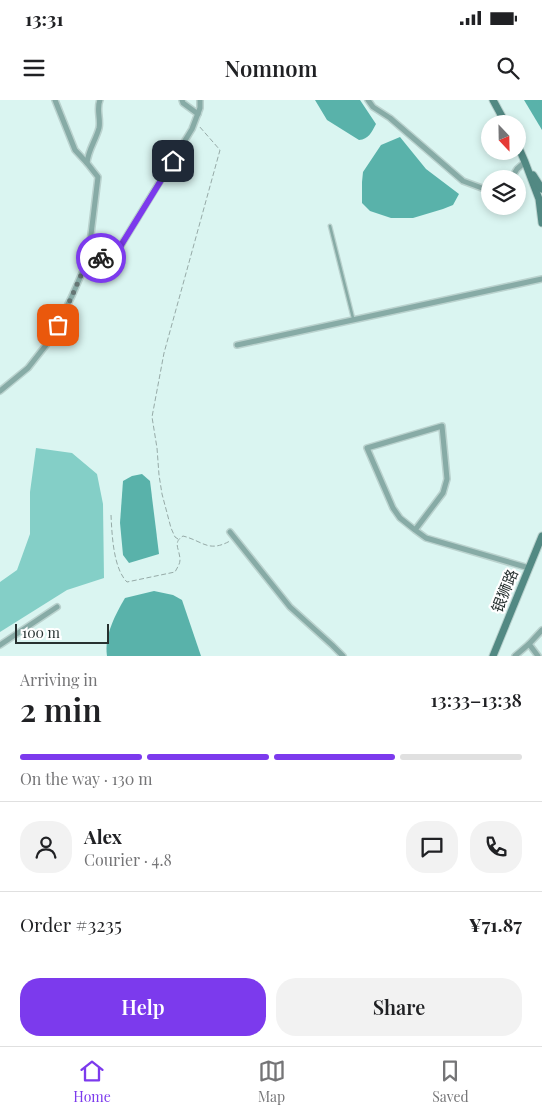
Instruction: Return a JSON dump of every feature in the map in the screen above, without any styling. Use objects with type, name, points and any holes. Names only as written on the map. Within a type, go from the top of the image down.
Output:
[{"type":"main road","points":[[493,100],[501,115]]},
{"type":"main road","points":[[525,162],[542,188]]},
{"type":"main road","points":[[525,162],[539,199],[542,222]]},
{"type":"main road","name":"银狮路","points":[[494,656],[542,536]]},
{"type":"street","points":[[0,391],[28,368],[50,340],[88,259],[98,177],[75,150],[55,100]]},
{"type":"street","points":[[87,162],[100,127],[98,105],[100,100]]},
{"type":"street","points":[[182,100],[183,103],[198,114]]},
{"type":"street","points":[[88,259],[109,258],[115,255],[192,129],[200,108],[200,100]]},
{"type":"street","points":[[368,100],[373,107],[390,118],[463,181],[481,188]]},
{"type":"street","points":[[517,170],[525,162]]},
{"type":"street","points":[[236,345],[542,279]]},
{"type":"street","points":[[415,530],[443,493],[447,479],[442,426],[368,448],[400,518],[415,530],[426,538],[529,568]]},
{"type":"street","points":[[230,532],[290,607],[343,656]]},
{"type":"street","points":[[0,645],[57,607]]},
{"type":"street","points":[[515,656],[542,630]]},
{"type":"street","points":[[529,644],[538,656]]},
{"type":"lane","points":[[330,226],[353,320]]},
{"type":"path","points":[[111,515],[113,541],[122,578],[127,582],[175,572],[180,558],[178,539],[171,528],[162,494],[152,416],[164,353],[220,150],[195,121]]},
{"type":"path","points":[[178,539],[184,536],[212,547],[222,545],[235,538]]},
{"type":"shaded area","points":[[315,100],[360,100],[376,124],[367,137],[359,140],[327,120]]},
{"type":"shaded area","points":[[524,100],[542,100],[542,130]]},
{"type":"shaded area","points":[[400,137],[426,169],[459,194],[453,205],[413,218],[391,218],[370,211],[362,203],[363,172],[381,145]]},
{"type":"shaded area","points":[[36,448],[72,453],[97,474],[103,504],[104,578],[67,590],[0,632],[0,582],[17,570],[30,534],[30,492]]},
{"type":"shaded area","points":[[142,474],[150,481],[159,554],[129,563],[123,555],[120,523],[123,481],[132,476]]},
{"type":"shaded area","points":[[154,591],[173,595],[182,600],[201,656],[107,656],[109,633],[125,598]]},
{"type":"way so far","points":[[58,325],[88,259],[101,258]]},
{"type":"route","points":[[101,258],[109,258],[115,255],[173,161]]}]
